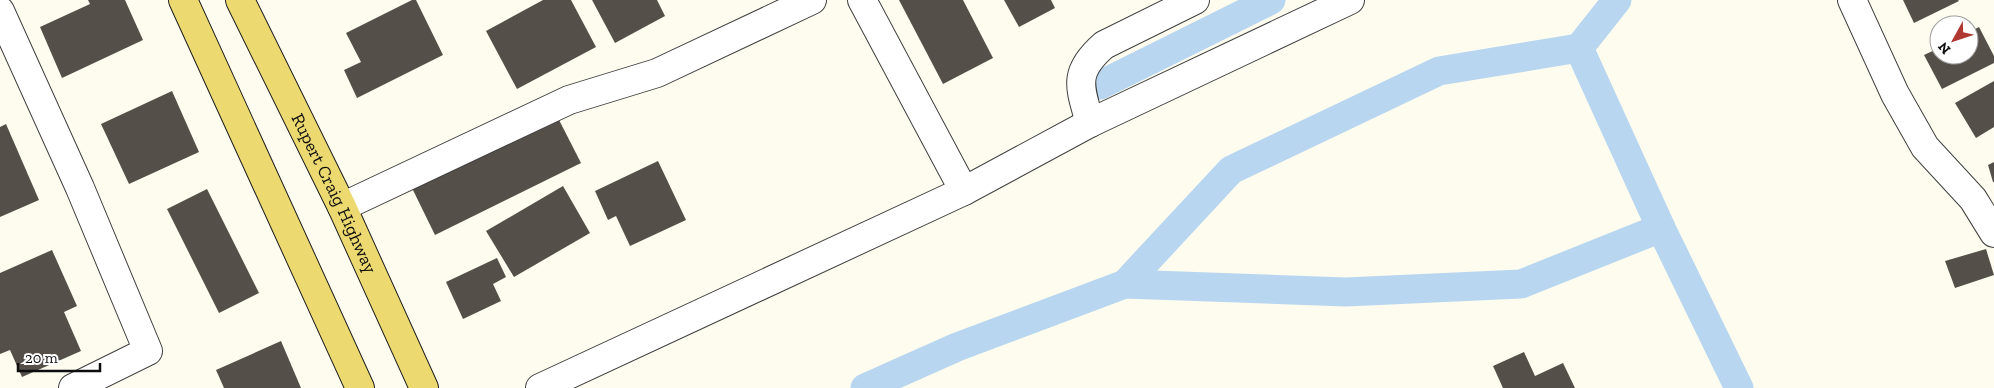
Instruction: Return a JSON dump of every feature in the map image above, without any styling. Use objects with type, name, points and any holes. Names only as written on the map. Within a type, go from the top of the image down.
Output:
[{"type":"main road","points":[[183,0],[360,388]]},
{"type":"main road","name":"Rupert Craig Highway","points":[[240,0],[342,207],[424,388]]},
{"type":"street","points":[[342,207],[569,100],[657,73],[812,0]]},
{"type":"street","points":[[862,0],[964,191]]},
{"type":"street","points":[[1090,123],[1080,87],[1087,64],[1094,54],[1104,45],[1195,0]]},
{"type":"street","points":[[540,388],[964,191],[1090,123],[1350,0]]},
{"type":"street","points":[[1852,0],[1895,94],[1924,147],[1973,200],[1994,233]]},
{"type":"street","points":[[0,11],[80,188],[148,351],[73,388]]},
{"type":"building","points":[[88,0],[125,0],[143,40],[62,78],[40,27],[90,4]]},
{"type":"building","points":[[412,0],[416,0],[443,55],[357,98],[344,70],[361,62],[346,33]]},
{"type":"building","points":[[543,0],[571,0],[596,47],[517,89],[486,31]]},
{"type":"building","points":[[592,0],[657,0],[665,16],[615,43]]},
{"type":"building","points":[[899,0],[963,0],[993,58],[943,84]]},
{"type":"building","points":[[1004,0],[1051,0],[1055,8],[1019,27]]},
{"type":"building","points":[[1903,0],[1959,1],[1929,15],[1914,23]]},
{"type":"building","points":[[1979,27],[1994,56],[1994,63],[1942,89],[1929,65],[1979,65]]},
{"type":"building","points":[[1929,53],[1929,64],[1924,55]]},
{"type":"building","points":[[1994,81],[1994,127],[1976,138],[1955,103]]},
{"type":"building","points":[[172,91],[199,152],[129,184],[101,124]]},
{"type":"building","points":[[556,114],[581,163],[435,235],[411,186]]},
{"type":"building","points":[[6,124],[39,200],[0,217],[0,127]]},
{"type":"building","points":[[658,161],[686,220],[630,246],[616,216],[608,220],[595,191]]},
{"type":"building","points":[[1994,162],[1994,182],[1993,182],[1988,165]]},
{"type":"building","points":[[563,186],[590,233],[514,277],[486,231]]},
{"type":"building","points":[[207,189],[259,293],[219,313],[167,209]]},
{"type":"building","points":[[1986,249],[1994,275],[1955,288],[1945,261]]},
{"type":"building","points":[[52,250],[77,306],[64,312],[81,351],[22,377],[10,350],[0,354],[0,273]]},
{"type":"building","points":[[497,258],[506,277],[493,284],[501,301],[463,319],[446,282]]},
{"type":"building","points":[[281,341],[301,388],[224,388],[216,370]]},
{"type":"building","points":[[1524,352],[1535,376],[1563,363],[1575,388],[1503,388],[1493,366]]},
{"type":"waterway","points":[[1100,85],[1271,0]]},
{"type":"waterway","points":[[1125,284],[1231,170],[1439,71],[1579,48],[1617,0]]},
{"type":"waterway","points":[[1579,48],[1661,228],[1739,388]]},
{"type":"waterway","points":[[865,388],[957,347],[1125,284],[1346,292],[1521,284],[1661,228]]}]
